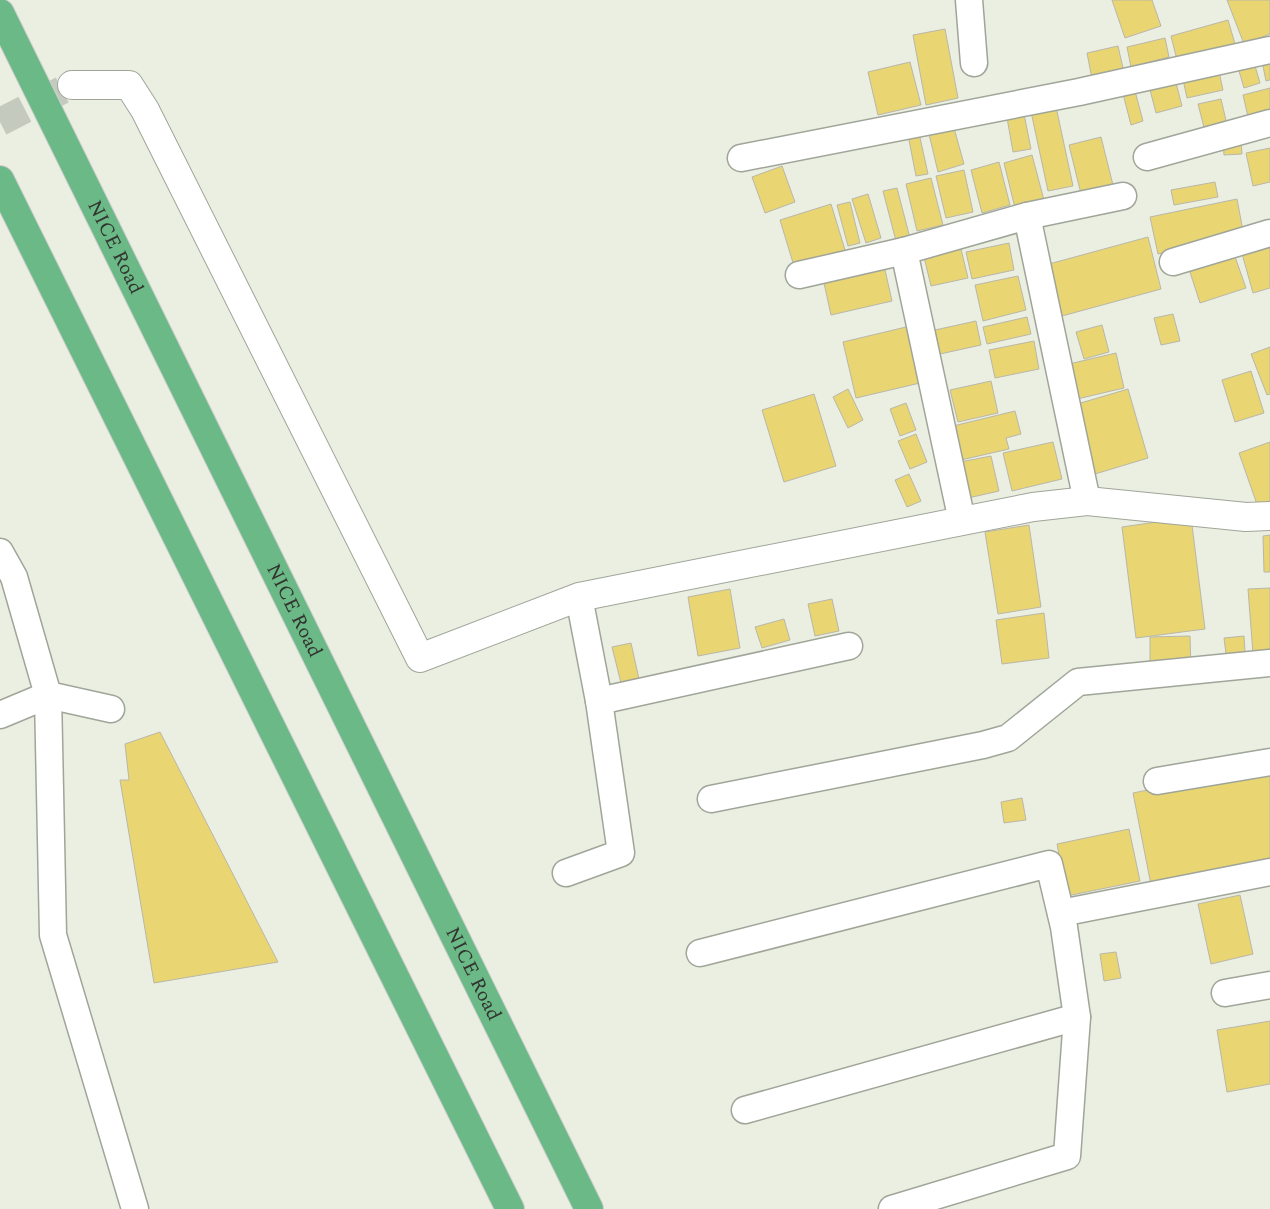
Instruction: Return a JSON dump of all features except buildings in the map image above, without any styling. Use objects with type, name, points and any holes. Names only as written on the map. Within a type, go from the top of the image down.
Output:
[{"type":"highway","name":"NICE Road","points":[[0,13],[589,1209]]},
{"type":"highway","points":[[0,180],[510,1209]]},
{"type":"street","points":[[969,0],[974,63]]},
{"type":"street","points":[[741,158],[1079,92],[1270,50]]},
{"type":"street","points":[[72,85],[129,85],[145,110],[420,658],[579,597],[1032,507],[1087,501],[1246,517],[1270,516]]},
{"type":"street","points":[[1147,157],[1270,123]]},
{"type":"street","points":[[799,274],[904,251],[1027,216],[1123,196]]},
{"type":"street","points":[[1027,216],[1087,501]]},
{"type":"street","points":[[1173,262],[1270,233]]},
{"type":"street","points":[[904,251],[962,521]]},
{"type":"street","points":[[0,552],[7,580],[48,695],[53,935],[136,1209]]},
{"type":"street","points":[[566,873],[621,853],[599,701],[579,597]]},
{"type":"street","points":[[599,701],[849,646]]},
{"type":"street","points":[[711,799],[983,745],[1008,738],[1078,682],[1270,663]]},
{"type":"street","points":[[0,714],[48,695],[111,709]]},
{"type":"street","points":[[1157,781],[1270,762]]},
{"type":"street","points":[[700,953],[1050,864],[1061,913],[1077,1017],[1067,1156],[892,1209]]},
{"type":"street","points":[[1061,913],[1270,872]]},
{"type":"street","points":[[1225,993],[1270,985]]},
{"type":"street","points":[[745,1110],[1077,1017]]},
{"type":"tunnel","points":[[0,122],[72,85]]}]
